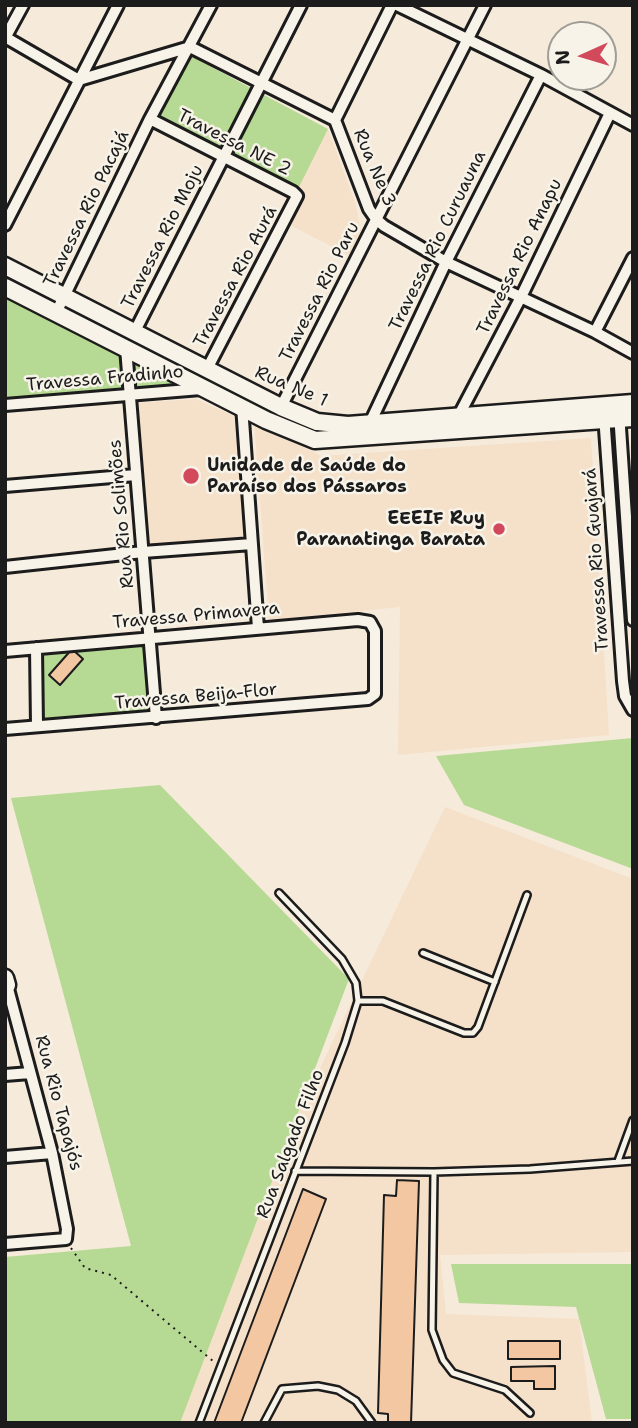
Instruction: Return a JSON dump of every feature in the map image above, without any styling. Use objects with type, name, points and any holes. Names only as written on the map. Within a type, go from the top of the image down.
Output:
[{"type":"street","points":[[23,5],[5,38],[79,80],[190,47]]},
{"type":"street","points":[[5,225],[118,5]]},
{"type":"street","name":"Travessa Rio Pacajá","points":[[56,313],[150,120],[211,5]]},
{"type":"street","name":"Travessa Rio Moju","points":[[134,333],[301,5]]},
{"type":"street","points":[[335,120],[392,5]]},
{"type":"street","points":[[397,5],[541,75],[633,125]]},
{"type":"street","name":"Travessa Rio Paru","points":[[276,405],[376,219],[485,5]]},
{"type":"street","name":"Rua Ne 3","points":[[190,47],[335,120],[369,209],[376,219],[391,231],[446,262],[595,332],[633,353]]},
{"type":"street","name":"Travessa Rio Curuauna","points":[[370,423],[446,262],[541,75]]},
{"type":"street","name":"Travessa Rio Anapu","points":[[459,415],[521,297],[610,113]]},
{"type":"street","name":"Travessa NE 2","points":[[150,120],[296,193],[296,200]]},
{"type":"street","name":"Travessa Rio Aurá","points":[[207,369],[296,200]]},
{"type":"street","points":[[595,332],[633,258]]},
{"type":"street","name":"Rua Ne 1","points":[[5,267],[276,405],[317,422],[348,425],[459,415],[619,411]]},
{"type":"street","name":"Rua Ne 1","points":[[5,287],[262,418],[316,440],[619,411]]},
{"type":"street","name":"Rua Rio Solimões","points":[[126,348],[156,718]]},
{"type":"street","name":"Travessa Fradinho","points":[[5,405],[207,388]]},
{"type":"street","points":[[262,418],[276,405]]},
{"type":"street","points":[[242,406],[258,628]]},
{"type":"street","name":"Travessa Rio Guajará","points":[[619,411],[629,508],[633,620]]},
{"type":"street","name":"Travessa Rio Guajará","points":[[619,411],[611,508],[625,696],[633,710]]},
{"type":"street","points":[[5,486],[136,475]]},
{"type":"street","points":[[611,508],[629,508]]},
{"type":"street","points":[[5,567],[143,552],[252,544]]},
{"type":"street","points":[[616,571],[630,566]]},
{"type":"street","name":"Travessa Primavera","points":[[5,651],[358,620],[373,625],[376,680]]},
{"type":"street","points":[[620,646],[633,644]]},
{"type":"street","points":[[36,648],[37,726]]},
{"type":"street","name":"Travessa Beija-Flor","points":[[5,729],[368,699],[375,694],[376,680]]},
{"type":"street","name":"Rua Rio Tapajós","points":[[6,983],[52,1153],[66,1219],[66,1239]]},
{"type":"street","points":[[5,1075],[30,1073]]},
{"type":"street","points":[[5,1157],[52,1153]]},
{"type":"street","points":[[5,1244],[66,1239]]},
{"type":"lane","points":[[279,893],[342,959],[356,983],[358,1001],[383,1001],[468,1034],[478,1027],[527,895]]},
{"type":"lane","points":[[424,953],[495,982]]},
{"type":"lane","name":"Rua Salgado Filho","points":[[199,1423],[345,1043],[358,1001]]},
{"type":"lane","points":[[618,1161],[633,1120]]},
{"type":"lane","points":[[295,1171],[434,1172],[530,1169],[633,1161]]},
{"type":"lane","points":[[434,1172],[432,1329],[443,1360],[453,1373],[505,1390],[530,1413]]},
{"type":"lane","points":[[264,1423],[282,1389],[318,1386],[338,1390],[356,1401],[372,1423]]},
{"type":"path","points":[[66,1239],[85,1268],[111,1275],[220,1368]]},
{"type":"shaded area","points":[[328,129],[355,202],[361,231],[350,256],[290,225],[306,195],[298,189]]},
{"type":"shaded area","name":"Unidade de Saúde do Paraíso dos Pássaros","points":[[196,399],[234,416],[245,536],[149,546],[136,403]]},
{"type":"shaded area","name":"EEEIF Ruy Paranatinga Barata","points":[[254,421],[321,456],[591,438],[609,735],[398,755],[400,607],[269,620]]},
{"type":"shaded area","points":[[445,807],[633,879],[633,1252],[440,1255],[446,1314],[579,1319],[592,1423],[180,1423],[297,1116]]},
{"type":"green space","points":[[189,55],[328,129],[298,189],[159,118]]},
{"type":"green space","points":[[5,286],[191,384],[5,400]]},
{"type":"green space","points":[[149,635],[158,717],[110,721],[74,729],[41,725],[42,644]]},
{"type":"green space","points":[[633,738],[633,869],[464,805],[436,756]]},
{"type":"green space","points":[[160,785],[349,979],[180,1423],[5,1423],[5,1257],[131,1246],[11,798]]},
{"type":"green space","points":[[451,1264],[633,1264],[633,1419],[606,1419],[576,1307],[459,1303]]},
{"type":"building","points":[[72,649],[83,659],[60,685],[49,675]]},
{"type":"building","points":[[397,1180],[419,1181],[411,1423],[388,1423],[388,1414],[378,1413],[384,1195],[396,1196]]},
{"type":"building","points":[[303,1189],[326,1199],[241,1423],[214,1423]]},
{"type":"building","points":[[508,1341],[560,1341],[560,1359],[508,1359]]},
{"type":"building","points":[[555,1366],[555,1389],[534,1389],[534,1381],[511,1381],[511,1367]]},
{"type":"place","name":"Unidade de Saúde do Paraíso dos Pássaros","points":[[191,476]]},
{"type":"place","name":"EEEIF Ruy Paranatinga Barata","points":[[499,529]]}]
